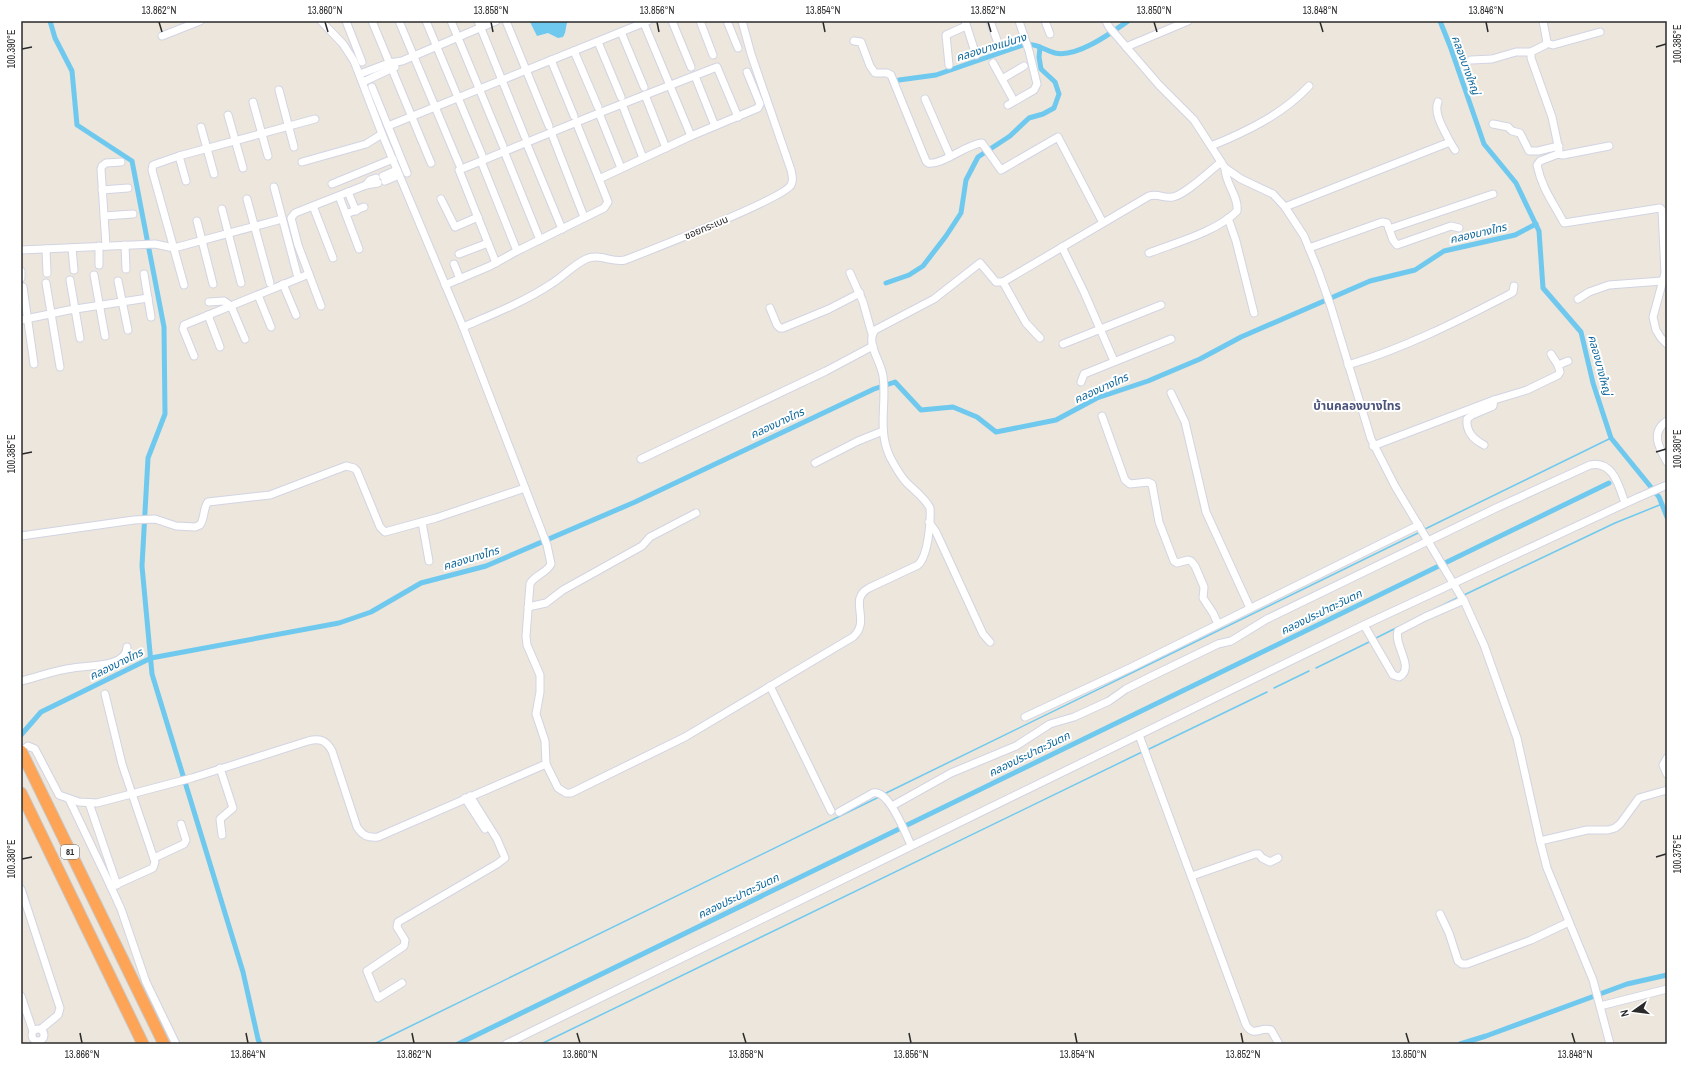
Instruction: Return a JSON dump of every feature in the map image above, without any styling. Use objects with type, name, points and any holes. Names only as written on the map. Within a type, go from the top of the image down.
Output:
[{"type":"highway","name":"81","points":[[22,756],[164,1044]]},
{"type":"highway","name":"81","points":[[21,793],[143,1044]]},
{"type":"street","points":[[162,36],[200,21]]},
{"type":"street","points":[[321,21],[348,51],[360,74],[382,134],[463,327],[547,545],[551,564],[546,571],[532,579],[528,590],[526,636],[529,649],[540,675],[540,692],[536,714],[545,741],[546,764],[558,788],[566,793],[571,793],[685,737],[857,634],[861,626],[859,601],[861,593],[918,565],[922,561],[925,551],[930,513],[928,504],[907,483],[898,471],[890,457],[884,440],[883,375],[873,346],[872,334],[860,293],[850,273]]},
{"type":"street","points":[[346,21],[362,62]]},
{"type":"street","points":[[372,21],[431,162]]},
{"type":"street","points":[[399,21],[458,164]]},
{"type":"street","points":[[426,21],[458,98],[517,250]]},
{"type":"street","points":[[451,21],[540,240]]},
{"type":"street","points":[[363,82],[391,66],[458,37],[479,24],[496,21]]},
{"type":"street","points":[[506,21],[584,218]]},
{"type":"street","points":[[672,21],[692,67]]},
{"type":"street","points":[[700,21],[713,55]]},
{"type":"street","points":[[727,21],[738,48]]},
{"type":"street","name":"ซอยกระเบน","points":[[463,327],[507,308],[551,285],[585,259],[596,257],[613,261],[625,260],[689,235],[758,204],[789,188],[793,181],[791,170],[751,54],[742,21]]},
{"type":"street","points":[[990,21],[998,43]]},
{"type":"street","points":[[993,63],[1002,79],[1011,103],[1036,88],[1037,84],[1029,51],[1019,21]]},
{"type":"street","points":[[1045,21],[1050,34]]},
{"type":"street","points":[[1126,47],[1188,21]]},
{"type":"street","points":[[1543,21],[1547,38],[1546,43]]},
{"type":"street","points":[[388,126],[645,22],[691,136]]},
{"type":"street","points":[[479,24],[562,229]]},
{"type":"street","points":[[949,65],[946,34],[966,24],[976,55]]},
{"type":"street","points":[[1108,24],[1116,36],[1159,85],[1194,120],[1223,165],[1226,178],[1238,208],[1237,211],[1228,218],[1210,229],[1149,253]]},
{"type":"street","points":[[621,32],[666,148]]},
{"type":"street","points":[[1471,60],[1492,59],[1516,52],[1531,52],[1546,43],[1553,45],[1600,32]]},
{"type":"street","points":[[854,41],[861,42],[870,66],[875,72],[887,72],[891,75],[926,161],[932,164],[982,142],[1000,170],[1058,137],[1103,222]]},
{"type":"street","points":[[598,42],[643,158]]},
{"type":"street","points":[[574,51],[621,168]]},
{"type":"street","points":[[1531,52],[1530,58],[1552,116],[1559,146],[1558,154]]},
{"type":"street","points":[[445,285],[496,263],[517,250],[607,206],[608,202],[551,60]]},
{"type":"street","points":[[360,74],[391,66]]},
{"type":"street","points":[[1002,79],[1024,66]]},
{"type":"street","points":[[496,263],[459,170],[481,158],[645,91],[670,85],[717,67],[738,117]]},
{"type":"street","points":[[599,179],[691,136],[758,108],[760,104],[747,72]]},
{"type":"street","points":[[695,76],[715,126]]},
{"type":"street","points":[[1211,146],[1241,133],[1287,108],[1309,86]]},
{"type":"street","points":[[372,87],[407,173]]},
{"type":"street","points":[[279,90],[294,147]]},
{"type":"street","points":[[925,99],[950,156]]},
{"type":"street","points":[[253,102],[268,156]]},
{"type":"street","points":[[1438,102],[1436,108],[1438,114],[1455,150]]},
{"type":"street","points":[[228,116],[243,168]]},
{"type":"street","points":[[184,286],[152,167],[156,163],[179,156],[315,119]]},
{"type":"street","points":[[1493,124],[1508,127],[1512,131],[1520,133],[1529,151],[1538,151],[1559,146]]},
{"type":"street","points":[[201,127],[214,174]]},
{"type":"street","points":[[302,162],[366,144],[382,134]]},
{"type":"street","points":[[1285,207],[1450,142]]},
{"type":"street","points":[[1609,146],[1562,155],[1558,154],[1540,161],[1538,165],[1540,179],[1546,195],[1564,223],[1660,208],[1664,212],[1666,273],[1662,281],[1653,317],[1656,330],[1660,338],[1667,344]]},
{"type":"street","points":[[179,156],[186,181]]},
{"type":"street","points":[[332,184],[393,159]]},
{"type":"street","points":[[99,266],[104,216],[102,166],[106,163],[122,162]]},
{"type":"street","points":[[1223,165],[1241,179],[1273,194],[1285,207],[1304,236],[1331,307],[1373,446],[1388,474],[1462,597],[1484,645],[1517,738],[1547,868],[1594,983],[1610,1044]]},
{"type":"street","points":[[872,334],[880,326],[916,309],[934,298],[980,263],[996,282],[1003,282],[1149,196],[1158,195],[1171,198],[1178,196],[1223,165]]},
{"type":"street","points":[[321,306],[298,245],[291,218],[295,213],[366,185],[370,180],[380,179],[398,173]]},
{"type":"street","points":[[274,187],[297,274]]},
{"type":"street","points":[[102,190],[128,188]]},
{"type":"street","points":[[348,192],[356,211]]},
{"type":"street","points":[[1389,229],[1493,194]]},
{"type":"street","points":[[339,196],[359,249]]},
{"type":"street","points":[[247,199],[270,283]]},
{"type":"street","points":[[441,199],[455,227],[478,217]]},
{"type":"street","points":[[313,206],[333,258]]},
{"type":"street","points":[[346,214],[364,208]]},
{"type":"street","points":[[222,209],[241,283]]},
{"type":"street","points":[[104,216],[133,214]]},
{"type":"street","points":[[1228,218],[1236,241],[1254,313]]},
{"type":"street","points":[[21,250],[140,244],[155,244],[174,248],[202,242],[282,219]]},
{"type":"street","points":[[197,221],[214,284]]},
{"type":"street","points":[[1309,248],[1377,223],[1385,222],[1394,243],[1400,245],[1451,226],[1459,228]]},
{"type":"street","points":[[155,244],[167,236],[169,231]]},
{"type":"street","points":[[459,254],[488,243]]},
{"type":"street","points":[[125,245],[126,269]]},
{"type":"street","points":[[1062,247],[1114,361]]},
{"type":"street","points":[[72,248],[74,270]]},
{"type":"street","points":[[46,249],[47,273]]},
{"type":"street","points":[[454,264],[460,279]]},
{"type":"street","points":[[21,271],[21,278]]},
{"type":"street","points":[[144,274],[151,317]]},
{"type":"street","points":[[194,356],[183,327],[208,315],[309,274]]},
{"type":"street","points":[[94,275],[104,336]]},
{"type":"street","points":[[70,280],[80,338]]},
{"type":"street","points":[[118,281],[128,330]]},
{"type":"street","points":[[1578,299],[1589,292],[1609,284],[1662,281]]},
{"type":"street","points":[[1003,282],[1026,323],[1040,338]]},
{"type":"street","points":[[46,283],[60,367]]},
{"type":"street","points":[[283,284],[296,315]]},
{"type":"street","points":[[1348,365],[1382,355],[1437,330],[1510,294],[1513,292],[1514,286]]},
{"type":"street","points":[[23,288],[25,319],[34,364]]},
{"type":"street","points":[[770,308],[777,325],[780,328],[783,328],[829,309],[860,293]]},
{"type":"street","points":[[258,294],[271,327]]},
{"type":"street","points":[[25,319],[51,313],[148,298]]},
{"type":"street","points":[[210,302],[224,301],[231,306],[245,339]]},
{"type":"street","points":[[1063,344],[1161,306]]},
{"type":"street","points":[[208,315],[220,347]]},
{"type":"street","points":[[1081,382],[1084,374],[1171,338]]},
{"type":"street","points":[[641,459],[826,371],[873,346]]},
{"type":"street","points":[[1373,446],[1494,400],[1527,390],[1552,378],[1560,372],[1558,365],[1551,354]]},
{"type":"street","points":[[1558,365],[1568,361]]},
{"type":"street","points":[[1171,393],[1185,422],[1206,512],[1250,608]]},
{"type":"street","points":[[1484,445],[1470,435],[1466,424],[1467,419],[1472,415],[1493,406],[1494,400]]},
{"type":"street","points":[[1102,416],[1126,480],[1130,484],[1148,482],[1152,484],[1160,522],[1174,561],[1178,563],[1188,560],[1195,566],[1204,587],[1203,598],[1218,624]]},
{"type":"street","points":[[1667,421],[1657,431],[1657,439],[1659,447],[1667,462]]},
{"type":"street","points":[[815,463],[858,441],[883,431]]},
{"type":"street","points":[[892,807],[951,773],[1003,750],[1016,746],[1050,724],[1074,717],[1109,701],[1126,689],[1218,644],[1231,641],[1267,619],[1429,540],[1496,508],[1596,464],[1606,466],[1612,473],[1625,503]]},
{"type":"street","points":[[21,536],[134,520],[155,519],[176,526],[195,527],[200,525],[203,521],[205,505],[208,502],[270,495],[346,466],[354,468],[357,471],[383,531],[389,533],[525,488]]},
{"type":"street","points":[[506,1044],[726,938],[910,843],[1139,735],[1453,582],[1667,485]]},
{"type":"street","points":[[528,607],[546,603],[563,590],[642,546],[650,537],[696,513]]},
{"type":"street","points":[[422,522],[429,561]]},
{"type":"street","points":[[929,522],[936,532],[984,634],[990,642]]},
{"type":"street","points":[[1025,717],[1130,668],[1250,608],[1421,529]]},
{"type":"street","points":[[1364,625],[1393,675],[1399,677],[1404,673],[1406,668],[1404,657],[1397,639],[1398,632],[1462,597]]},
{"type":"street","points":[[21,681],[73,668],[101,666],[123,656],[127,647]]},
{"type":"street","points":[[770,686],[831,811]]},
{"type":"street","points":[[105,694],[122,764],[154,858],[155,866],[114,886]]},
{"type":"street","points":[[1139,735],[1246,1025],[1249,1030],[1254,1032],[1268,1029],[1272,1030],[1279,1044]]},
{"type":"street","points":[[22,756],[31,752],[38,755],[57,793],[61,796],[69,800],[89,803],[106,802],[133,795],[308,741],[321,739],[328,744],[332,751],[357,827],[364,836],[371,837],[378,836],[546,764]]},
{"type":"street","points":[[1667,758],[1663,765],[1667,774]]},
{"type":"street","points":[[220,768],[233,808],[220,819],[222,835]]},
{"type":"street","points":[[1540,841],[1587,830],[1608,830],[1615,828],[1620,824],[1639,798],[1667,790]]},
{"type":"street","points":[[839,812],[876,792],[884,796],[892,807],[910,843]]},
{"type":"street","points":[[402,983],[378,998],[367,971],[404,946],[405,940],[397,924],[504,859],[505,856],[499,845],[494,843],[467,797]]},
{"type":"street","points":[[69,800],[114,886]]},
{"type":"street","points":[[89,803],[121,909],[146,982],[176,1044]]},
{"type":"street","points":[[154,858],[184,844],[186,840],[181,824]]},
{"type":"street","points":[[1192,876],[1255,854],[1259,854],[1270,862],[1278,858]]},
{"type":"street","points":[[21,889],[60,1008],[60,1012],[56,1018],[41,1029],[37,1028],[33,1031]]},
{"type":"street","points":[[21,916],[29,913]]},
{"type":"street","points":[[1440,914],[1449,933],[1458,961],[1462,964],[1467,964],[1513,947],[1569,922]]},
{"type":"street","points":[[1599,1003],[1667,989]]},
{"type":"street","points":[[21,996],[33,1031],[30,1042],[46,1041],[45,1034],[41,1029]]},
{"type":"water","points":[[568,21],[563,37],[558,38],[548,33],[537,36],[530,22]]},
{"type":"waterway","points":[[50,21],[55,38],[72,71],[77,125],[132,161],[164,327],[165,414],[148,458],[142,566],[152,674],[243,972],[260,1044]]},
{"type":"waterway","name":"คลองบางแม่นาง","points":[[899,80],[936,75],[1023,45],[1036,46],[1055,53],[1064,54],[1073,52],[1113,32],[1128,21]]},
{"type":"waterway","name":"คลองบางใหญ่","points":[[1440,21],[1484,144],[1516,183],[1539,231],[1543,288],[1581,332],[1593,383],[1611,438],[1659,497],[1667,517]]},
{"type":"waterway","points":[[886,283],[909,275],[923,266],[946,236],[961,213],[966,180],[978,157],[1010,136],[1029,118],[1043,114],[1054,108],[1059,94],[1055,82],[1041,69],[1039,57],[1040,47]]},
{"type":"waterway","name":"คลองบางไทร","points":[[21,735],[41,712],[151,658],[339,623],[371,612],[421,583],[486,566],[635,502],[874,389],[895,382],[921,410],[953,407],[977,417],[996,432],[1056,420],[1097,398],[1148,381],[1200,359],[1241,337],[1370,281],[1415,270],[1444,251],[1515,235],[1536,224]]},
{"type":"waterway","points":[[1423,530],[1611,438]]},
{"type":"waterway","name":"คลองประปาตะวันตก","points":[[458,1044],[1609,483]]},
{"type":"waterway","points":[[1464,595],[1615,523],[1662,504]]},
{"type":"waterway","points":[[884,794],[1420,532]]},
{"type":"waterway","points":[[1435,609],[1459,597]]},
{"type":"waterway","points":[[1376,638],[1398,627]]},
{"type":"waterway","points":[[1316,668],[1369,642]]},
{"type":"waterway","points":[[1274,688],[1309,671]]},
{"type":"waterway","points":[[1147,750],[1267,692]]},
{"type":"waterway","points":[[541,1044],[1142,752]]},
{"type":"waterway","points":[[374,1044],[879,797]]},
{"type":"waterway","points":[[1460,1044],[1486,1036],[1627,984],[1667,975]]},
{"type":"district","name":"บ้านคลองบางไทร","points":[[1357,406]]}]
